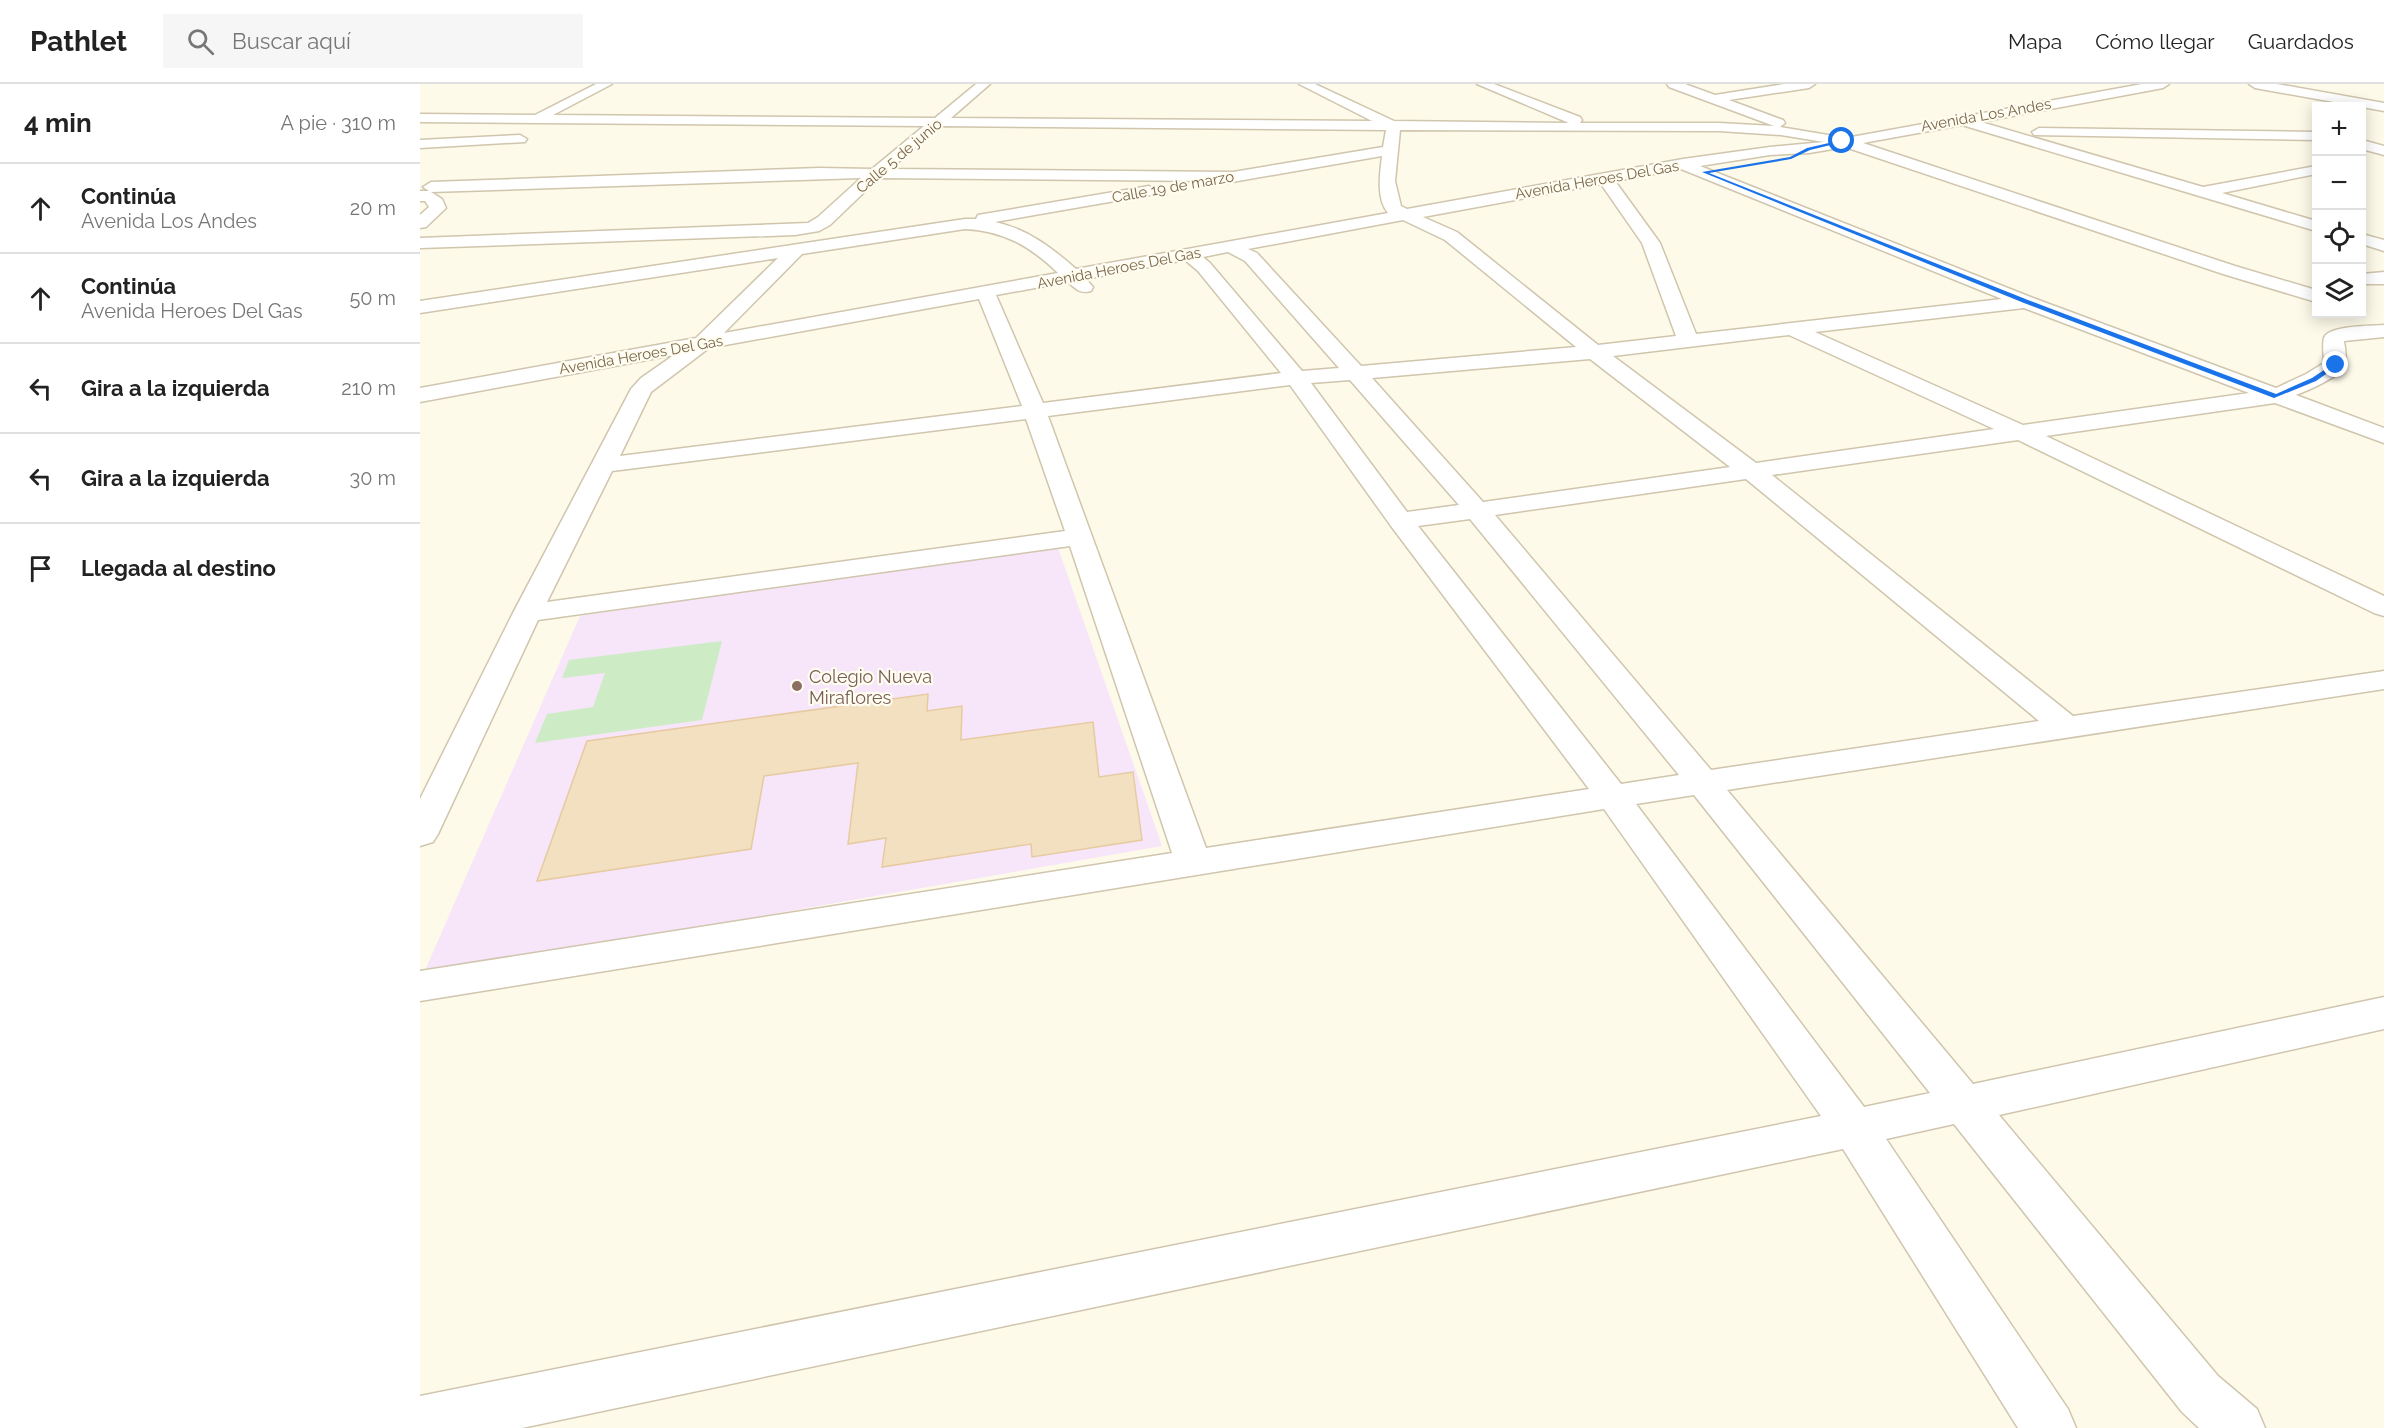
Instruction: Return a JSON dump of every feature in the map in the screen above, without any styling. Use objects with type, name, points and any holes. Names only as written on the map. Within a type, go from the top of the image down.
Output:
[{"type":"street","points":[[476,153],[494,140],[537,117],[606,84]]},
{"type":"street","name":"Calle 5 de junio","points":[[420,243],[606,238],[795,230],[813,227],[825,221],[876,173],[984,84]]},
{"type":"street","points":[[1305,84],[1393,126]]},
{"type":"street","points":[[1483,84],[1595,127],[2026,302],[2384,436]]},
{"type":"street","points":[[1673,84],[1777,122],[1790,132]]},
{"type":"street","points":[[1718,99],[1809,84]]},
{"type":"street","name":"Avenida Los Andes","points":[[1809,149],[1842,141],[2163,84]]},
{"type":"street","points":[[2255,84],[2384,107]]},
{"type":"street","points":[[2062,87],[2096,95]]},
{"type":"street","points":[[420,118],[537,117],[880,123],[1595,127],[1746,129],[1790,132],[1842,141],[2312,295]]},
{"type":"street","points":[[1960,120],[2312,225]]},
{"type":"street","points":[[648,134],[849,128],[880,123]]},
{"type":"street","points":[[1393,126],[1387,181],[1389,200],[1393,209],[1451,236],[1594,352],[1750,470],[2065,726]]},
{"type":"street","points":[[2002,131],[2312,136]]},
{"type":"street","points":[[2366,136],[2384,136]]},
{"type":"street","points":[[420,144],[529,138]]},
{"type":"street","points":[[2366,146],[2384,151]]},
{"type":"street","name":"Avenida Heroes Del Gas","points":[[1610,183],[1683,164],[1770,151],[1809,149]]},
{"type":"street","name":"Avenida Heroes Del Gas","points":[[420,395],[702,344],[1080,283],[1610,183],[1704,172],[1791,158],[1809,149]]},
{"type":"street","name":"Calle 19 de marzo","points":[[956,224],[1391,150]]},
{"type":"street","points":[[2366,160],[2384,157]]},
{"type":"street","points":[[2203,192],[2312,171]]},
{"type":"street","points":[[427,193],[449,173]]},
{"type":"street","points":[[427,193],[876,173],[1234,177]]},
{"type":"street","points":[[1610,183],[1650,243],[1688,340]]},
{"type":"street","points":[[420,223],[438,208],[436,202],[427,193]]},
{"type":"street","points":[[420,307],[956,224],[992,225],[1021,234],[1080,283]]},
{"type":"street","points":[[2366,241],[2384,246]]},
{"type":"street","points":[[420,834],[527,613],[642,389],[655,376],[687,357],[702,344],[796,250]]},
{"type":"street","points":[[1219,256],[1354,373],[1476,510],[1703,783],[2200,1394],[2238,1428]]},
{"type":"street","points":[[1219,256],[1296,378],[1401,521],[1613,797],[1854,1128],[2049,1428]]},
{"type":"street","points":[[2366,279],[2384,278]]},
{"type":"street","points":[[2261,279],[2312,279]]},
{"type":"street","points":[[990,299],[1035,411],[1173,800],[1193,863]]},
{"type":"street","name":"Avenida Heroes Del Gas","points":[[420,412],[670,366],[990,299]]},
{"type":"street","points":[[602,465],[1296,378],[1594,352],[2026,302]]},
{"type":"street","points":[[1401,521],[1750,470],[2024,434],[2276,396],[2314,379],[2336,365],[2334,338],[2381,320]]},
{"type":"street","points":[[1789,328],[2024,434],[2384,607]]},
{"type":"street","points":[[527,613],[1080,537]]},
{"type":"street","points":[[420,986],[2065,726],[2384,680]]},
{"type":"street","points":[[420,1423],[1854,1128],[2384,1013]]},
{"type":"shaded area","points":[[1057,545],[1162,846],[423,975],[580,616]]},
{"type":"green space","points":[[722,641],[702,720],[535,743],[547,714],[593,707],[605,673],[562,678],[569,660]]},
{"type":"building","points":[[928,694],[927,711],[962,706],[961,740],[1093,722],[1099,777],[1133,772],[1142,840],[1032,857],[1031,844],[882,867],[886,838],[848,844],[858,763],[764,776],[751,849],[537,881],[587,741]]},
{"type":"place","name":"Colegio Nueva Miraflores","points":[[797,686]]},
{"type":"route","points":[[1842,141],[1809,149],[1791,158],[1704,172],[2026,302],[2276,396],[2314,379],[2336,365]]}]
